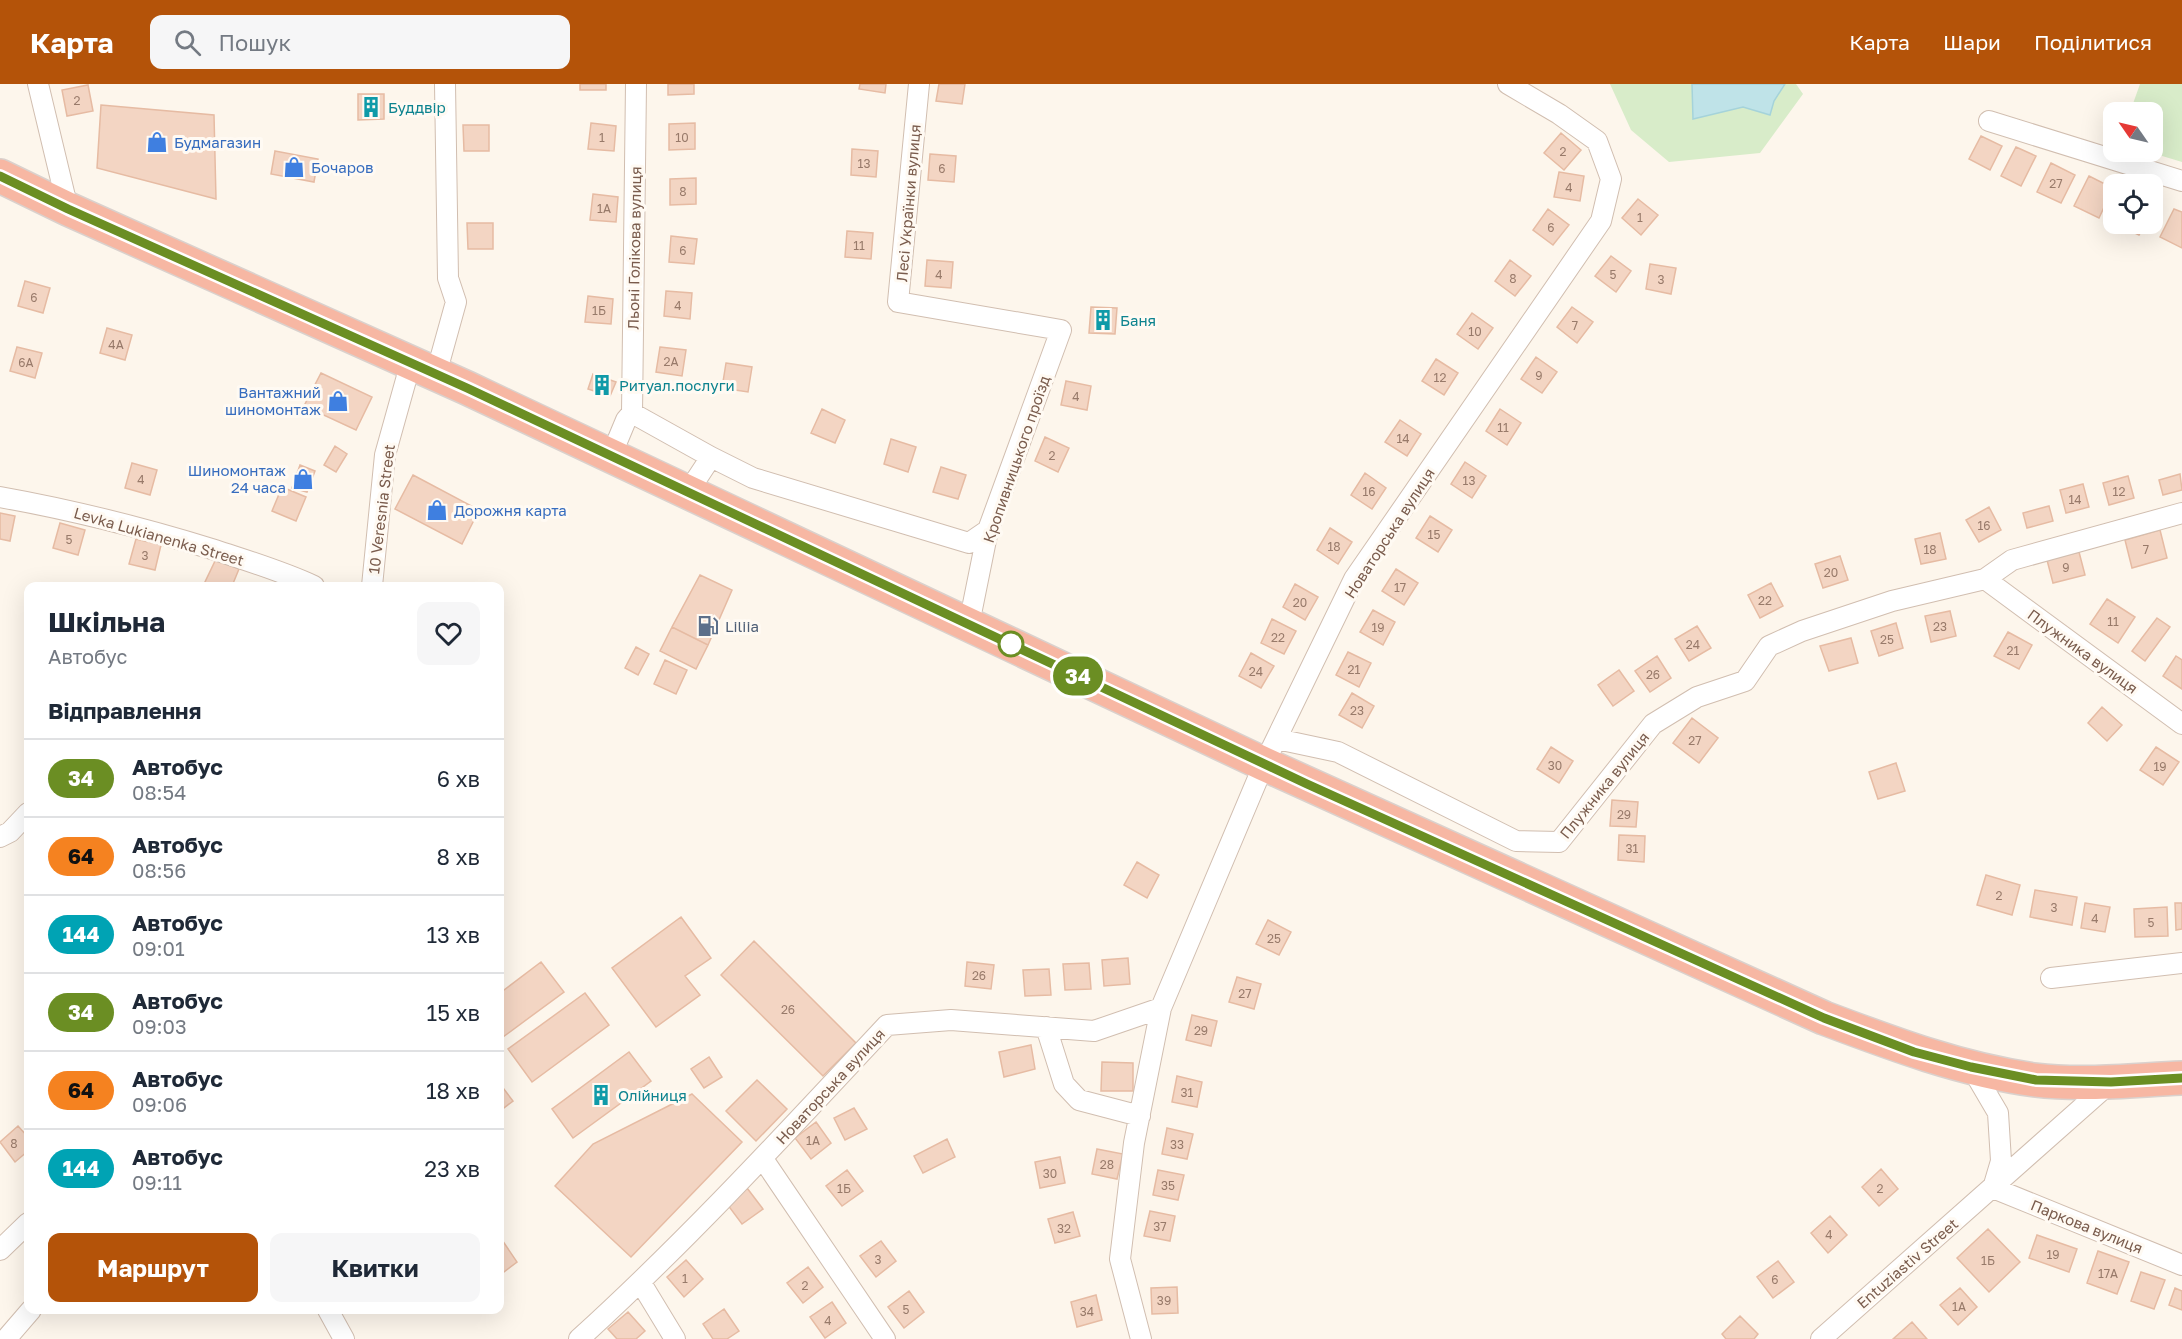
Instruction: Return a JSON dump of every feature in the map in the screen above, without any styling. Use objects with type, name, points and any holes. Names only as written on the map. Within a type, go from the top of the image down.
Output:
[{"type":"highway","points":[[0,176],[68,209],[424,368],[969,624],[1270,752],[1824,1018],[1914,1052],[1971,1067],[2036,1080],[2111,1082],[2182,1078]]},
{"type":"street","points":[[38,84],[68,209]]},
{"type":"street","name":"10 Veresnia Street","points":[[372,582],[385,455],[456,302],[448,278],[445,84]]},
{"type":"street","name":"Льоні Голікова вулиця","points":[[611,456],[626,420],[632,413],[636,84]]},
{"type":"street","name":"Лесі Українки вулиця","points":[[919,84],[898,302],[1061,330]]},
{"type":"street","name":"Новаторська вулиця","points":[[1141,1339],[1120,1258],[1140,1116],[1161,1008],[1270,752],[1354,579],[1601,221],[1611,179],[1597,141],[1559,114],[1508,84]]},
{"type":"street","points":[[1989,122],[2182,181]]},
{"type":"street","name":"Кропивницького проїзд","points":[[969,624],[988,530],[1061,330]]},
{"type":"street","points":[[632,413],[753,478],[969,543],[988,530]]},
{"type":"street","points":[[688,492],[711,457]]},
{"type":"street","name":"Levka Lukianenka Street","points":[[0,497],[87,514],[160,533],[265,566],[304,582]]},
{"type":"street","name":"Плужника вулиця","points":[[1270,752],[1338,752],[1516,841],[1559,842],[1653,724],[1697,697],[1745,681],[1769,646],[1802,631],[1892,601],[1985,579],[2012,560],[2182,513]]},
{"type":"street","name":"Плужника вулиця","points":[[1985,579],[2182,724]]},
{"type":"street","points":[[3,839],[24,817]]},
{"type":"street","points":[[2051,978],[2182,963]]},
{"type":"street","name":"Новаторська вулиця","points":[[579,1339],[641,1283],[763,1159],[887,1025],[951,1020],[1094,1031],[1161,1008]]},
{"type":"street","points":[[1046,1027],[1064,1084],[1079,1100],[1140,1116]]},
{"type":"street","points":[[1971,1067],[1998,1113],[2001,1161],[1993,1188]]},
{"type":"street","name":"Entuziastiv Street","points":[[1821,1339],[2111,1082]]},
{"type":"street","points":[[763,1159],[885,1339]]},
{"type":"street","name":"Паркова вулиця","points":[[1993,1188],[2182,1265]]},
{"type":"street","points":[[0,1250],[24,1227]]},
{"type":"street","points":[[641,1283],[675,1339]]},
{"type":"street","points":[[6,1339],[28,1314]]},
{"type":"street","points":[[330,1314],[344,1339]]},
{"type":"green space","points":[[1610,84],[1796,84],[1803,94],[1760,153],[1669,162],[1631,130]]},
{"type":"green space","points":[[2140,84],[2182,84],[2182,162],[2163,156],[2163,102],[2134,102]]},
{"type":"water","points":[[1692,84],[1785,84],[1774,101],[1770,115],[1743,107],[1693,119]]},
{"type":"building","points":[[580,84],[606,84],[606,90],[580,90]]},
{"type":"building","points":[[668,84],[694,84],[694,94],[668,95]]},
{"type":"building","points":[[860,84],[886,84],[885,93],[859,89]]},
{"type":"building","points":[[939,84],[965,84],[962,104],[936,101]]},
{"type":"building","points":[[88,85],[93,111],[67,116],[62,90]]},
{"type":"building","name":"Буддвір","points":[[358,94],[384,94],[384,119],[358,120]]},
{"type":"building","name":"Будмагазин","points":[[101,105],[214,115],[216,199],[97,168]]},
{"type":"building","points":[[591,123],[616,126],[614,151],[588,149]]},
{"type":"building","points":[[695,123],[695,149],[669,150],[669,124]]},
{"type":"building","points":[[463,125],[489,125],[489,151],[464,151]]},
{"type":"building","points":[[1561,133],[1581,150],[1564,170],[1544,153]]},
{"type":"building","points":[[1981,136],[2002,146],[1990,170],[1969,159]]},
{"type":"building","points":[[2016,147],[2036,156],[2021,186],[2001,176]]},
{"type":"building","points":[[852,149],[878,151],[876,177],[851,175]]},
{"type":"building","name":"Бочаров","points":[[275,151],[318,159],[314,182],[271,174]]},
{"type":"building","points":[[930,154],[956,156],[954,182],[928,180]]},
{"type":"building","points":[[2051,163],[2075,175],[2061,203],[2037,192]]},
{"type":"building","points":[[1559,172],[1584,176],[1580,201],[1554,197]]},
{"type":"building","points":[[2089,176],[2103,183],[2103,209],[2099,218],[2074,206]]},
{"type":"building","points":[[696,178],[696,204],[670,205],[670,179]]},
{"type":"building","points":[[593,194],[618,197],[616,222],[590,220]]},
{"type":"building","points":[[1638,199],[1658,215],[1641,235],[1622,218]]},
{"type":"building","points":[[1548,209],[1569,225],[1553,245],[1533,230]]},
{"type":"building","points":[[2174,209],[2182,212],[2182,248],[2160,237]]},
{"type":"building","points":[[467,223],[493,223],[493,249],[468,249]]},
{"type":"building","points":[[847,231],[873,233],[871,259],[845,257]]},
{"type":"building","points":[[671,236],[697,239],[694,264],[669,262]]},
{"type":"building","points":[[1611,256],[1631,271],[1616,292],[1595,276]]},
{"type":"building","points":[[927,260],[953,262],[951,288],[925,286]]},
{"type":"building","points":[[1510,260],[1531,276],[1515,296],[1495,281]]},
{"type":"building","points":[[1650,264],[1676,268],[1671,294],[1646,289]]},
{"type":"building","points":[[25,281],[50,288],[43,313],[18,306]]},
{"type":"building","points":[[666,291],[692,293],[690,319],[664,316]]},
{"type":"building","points":[[588,296],[613,299],[611,324],[585,322]]},
{"type":"building","name":"Баня","points":[[1091,307],[1117,308],[1115,334],[1089,333]]},
{"type":"building","points":[[1572,307],[1593,322],[1577,343],[1557,327]]},
{"type":"building","points":[[1472,313],[1493,328],[1478,349],[1457,334]]},
{"type":"building","points":[[107,328],[132,335],[125,360],[100,353]]},
{"type":"building","points":[[17,347],[42,353],[35,378],[10,371]]},
{"type":"building","points":[[660,347],[686,350],[682,376],[656,372]]},
{"type":"building","points":[[1536,357],[1557,372],[1542,393],[1521,379]]},
{"type":"building","points":[[1436,359],[1458,373],[1444,395],[1422,381]]},
{"type":"building","points":[[726,363],[752,367],[748,392],[722,388]]},
{"type":"building","name":"Вантажний шиномонтаж","points":[[321,373],[372,397],[356,430],[304,406]]},
{"type":"building","name":"Ритуал.послуги","points":[[593,374],[616,382],[610,396],[588,389]]},
{"type":"building","points":[[1066,381],[1091,386],[1087,410],[1061,405]]},
{"type":"building","points":[[822,409],[845,420],[835,443],[811,433]]},
{"type":"building","points":[[1500,409],[1521,423],[1507,445],[1486,431]]},
{"type":"building","points":[[1400,420],[1421,434],[1407,456],[1385,442]]},
{"type":"building","points":[[1045,437],[1069,448],[1058,472],[1035,461]]},
{"type":"building","points":[[891,439],[916,447],[908,472],[884,464]]},
{"type":"building","points":[[335,446],[347,454],[336,472],[324,465]]},
{"type":"building","points":[[1465,462],[1486,476],[1472,498],[1451,484]]},
{"type":"building","points":[[132,463],[157,470],[150,495],[125,488]]},
{"type":"building","name":"Шиномонтаж 24 часа","points":[[300,465],[315,471],[307,492],[292,488]]},
{"type":"building","points":[[941,467],[966,475],[958,499],[933,492]]},
{"type":"building","points":[[1365,473],[1386,488],[1372,509],[1351,495]]},
{"type":"building","points":[[2180,474],[2182,490],[2163,495],[2159,480]]},
{"type":"building","name":"Дорожня карта","points":[[413,475],[479,510],[462,544],[395,509]]},
{"type":"building","points":[[2128,476],[2134,498],[2109,505],[2103,483]]},
{"type":"building","points":[[2083,484],[2089,507],[2066,513],[2060,490]]},
{"type":"building","points":[[282,487],[306,497],[296,521],[272,511]]},
{"type":"building","points":[[2049,506],[2053,521],[2027,528],[2023,513]]},
{"type":"building","points":[[1989,507],[2001,530],[1979,542],[1966,520]]},
{"type":"building","points":[[0,513],[15,516],[10,541],[0,539]]},
{"type":"building","points":[[1430,516],[1452,530],[1438,552],[1416,538]]},
{"type":"building","points":[[60,523],[85,530],[78,555],[53,548]]},
{"type":"building","points":[[1330,528],[1352,542],[1338,564],[1317,550]]},
{"type":"building","points":[[2160,530],[2167,558],[2132,568],[2125,540]]},
{"type":"building","points":[[1940,533],[1946,559],[1921,564],[1915,539]]},
{"type":"building","points":[[136,539],[161,545],[155,570],[129,564]]},
{"type":"building","points":[[2079,552],[2085,575],[2053,583],[2047,560]]},
{"type":"building","points":[[1840,556],[1848,580],[1823,588],[1815,564]]},
{"type":"building","points":[[216,559],[239,569],[234,582],[205,582]]},
{"type":"building","points":[[1396,569],[1418,583],[1404,605],[1382,591]]},
{"type":"building","points":[[700,575],[732,590],[708,645],[672,627]]},
{"type":"building","points":[[1771,583],[1783,606],[1760,618],[1748,595]]},
{"type":"building","points":[[1295,584],[1318,597],[1305,620],[1283,607]]},
{"type":"building","points":[[2107,599],[2135,617],[2118,643],[2090,624]]},
{"type":"building","points":[[1373,610],[1395,622],[1383,645],[1360,632]]},
{"type":"building","points":[[1950,611],[1956,636],[1931,642],[1925,616]]},
{"type":"building","points":[[2157,618],[2170,627],[2145,661],[2132,651]]},
{"type":"building","points":[[1272,619],[1296,631],[1284,654],[1261,643]]},
{"type":"building","points":[[1896,623],[1903,648],[1879,656],[1871,631]]},
{"type":"building","points":[[1697,626],[1711,648],[1689,661],[1675,639]]},
{"type":"building","points":[[672,627],[708,645],[696,669],[660,651]]},
{"type":"building","points":[[2008,632],[2032,645],[2019,669],[1994,656]]},
{"type":"building","points":[[1851,638],[1858,663],[1829,671],[1820,646]]},
{"type":"building","points":[[636,647],[649,654],[638,675],[625,668]]},
{"type":"building","points":[[1348,652],[1371,663],[1359,687],[1336,675]]},
{"type":"building","points":[[1251,653],[1274,666],[1261,688],[1239,676]]},
{"type":"building","points":[[1657,656],[1671,678],[1650,692],[1635,671]]},
{"type":"building","points":[[2176,656],[2182,660],[2182,689],[2163,676]]},
{"type":"building","points":[[665,660],[687,670],[676,694],[654,684]]},
{"type":"building","points":[[1619,670],[1634,691],[1613,706],[1598,685]]},
{"type":"building","points":[[1352,693],[1374,706],[1362,728],[1339,715]]},
{"type":"building","points":[[2102,707],[2122,725],[2107,741],[2088,723]]},
{"type":"building","points":[[1692,718],[1718,738],[1699,763],[1673,743]]},
{"type":"building","points":[[1551,747],[1573,761],[1559,783],[1537,769]]},
{"type":"building","points":[[2156,747],[2179,762],[2163,785],[2140,770]]},
{"type":"building","points":[[1896,763],[1905,791],[1878,799],[1869,772]]},
{"type":"building","points":[[1612,800],[1638,802],[1636,827],[1610,826]]},
{"type":"building","points":[[1619,835],[1645,836],[1644,862],[1618,860]]},
{"type":"building","points":[[1137,862],[1159,875],[1147,898],[1124,885]]},
{"type":"building","points":[[1986,875],[2020,885],[2012,915],[1977,905]]},
{"type":"building","points":[[2035,890],[2077,897],[2072,925],[2030,917]]},
{"type":"building","points":[[2085,903],[2110,907],[2105,932],[2081,928]]},
{"type":"building","points":[[2175,903],[2182,903],[2182,929],[2176,930]]},
{"type":"building","points":[[2167,907],[2168,936],[2135,937],[2134,909]]},
{"type":"building","points":[[681,917],[711,958],[685,976],[700,995],[656,1027],[612,968]]},
{"type":"building","points":[[1268,920],[1291,932],[1279,955],[1256,944]]},
{"type":"building","points":[[754,941],[856,1043],[823,1076],[721,975]]},
{"type":"building","points":[[1128,958],[1130,984],[1104,986],[1102,960]]},
{"type":"building","points":[[541,962],[564,992],[504,1036],[504,990]]},
{"type":"building","points":[[967,962],[994,965],[991,989],[965,986]]},
{"type":"building","points":[[1089,963],[1091,989],[1065,990],[1063,964]]},
{"type":"building","points":[[1049,969],[1051,995],[1025,996],[1023,970]]},
{"type":"building","points":[[1237,977],[1261,984],[1254,1009],[1229,1002]]},
{"type":"building","points":[[585,993],[609,1025],[532,1082],[508,1049]]},
{"type":"building","points":[[1192,1015],[1217,1021],[1211,1046],[1186,1040]]},
{"type":"building","points":[[1031,1045],[1035,1069],[1004,1077],[999,1052]]},
{"type":"building","name":"Олійниця","points":[[629,1052],[651,1081],[573,1138],[552,1109]]},
{"type":"building","points":[[709,1057],[722,1077],[704,1088],[691,1069]]},
{"type":"building","points":[[1102,1062],[1133,1063],[1133,1091],[1101,1091]]},
{"type":"building","points":[[1177,1076],[1202,1082],[1197,1107],[1172,1102]]},
{"type":"building","points":[[757,1080],[787,1109],[756,1141],[726,1111]]},
{"type":"building","points":[[504,1089],[513,1101],[504,1108]]},
{"type":"building","points":[[692,1094],[742,1142],[631,1257],[555,1186],[593,1144]]},
{"type":"building","points":[[854,1108],[867,1129],[845,1140],[834,1118]]},
{"type":"building","points":[[816,1122],[831,1143],[811,1159],[795,1138]]},
{"type":"building","points":[[18,1126],[24,1133],[24,1154],[15,1162],[0,1142]]},
{"type":"building","points":[[1167,1128],[1193,1134],[1187,1159],[1162,1154]]},
{"type":"building","points":[[947,1139],[955,1157],[923,1173],[914,1156]]},
{"type":"building","points":[[1097,1149],[1123,1154],[1117,1179],[1092,1174]]},
{"type":"building","points":[[1060,1157],[1065,1183],[1040,1188],[1035,1162]]},
{"type":"building","points":[[1881,1169],[1898,1189],[1879,1206],[1862,1187]]},
{"type":"building","points":[[847,1170],[863,1191],[842,1206],[826,1186]]},
{"type":"building","points":[[1158,1170],[1184,1175],[1178,1200],[1153,1195]]},
{"type":"building","points":[[747,1188],[763,1209],[742,1224],[727,1204]]},
{"type":"building","points":[[1150,1211],[1175,1216],[1170,1241],[1144,1236]]},
{"type":"building","points":[[1073,1212],[1080,1236],[1055,1243],[1048,1219]]},
{"type":"building","points":[[1830,1216],[1847,1235],[1828,1253],[1811,1233]]},
{"type":"building","points":[[1988,1229],[2020,1262],[1989,1292],[1957,1258]]},
{"type":"building","points":[[2037,1235],[2077,1249],[2069,1272],[2029,1258]]},
{"type":"building","points":[[881,1241],[896,1261],[876,1277],[860,1256]]},
{"type":"building","points":[[504,1243],[517,1262],[504,1272]]},
{"type":"building","points":[[2098,1251],[2129,1262],[2117,1294],[2087,1283]]},
{"type":"building","points":[[686,1260],[703,1279],[684,1297],[667,1277]]},
{"type":"building","points":[[1778,1261],[1794,1282],[1773,1298],[1757,1277]]},
{"type":"building","points":[[808,1267],[823,1287],[803,1303],[787,1283]]},
{"type":"building","points":[[2141,1272],[2165,1280],[2154,1309],[2131,1301]]},
{"type":"building","points":[[1177,1287],[1178,1313],[1152,1314],[1151,1288]]},
{"type":"building","points":[[1960,1288],[1977,1307],[1958,1325],[1940,1305]]},
{"type":"building","points":[[2175,1288],[2182,1291],[2182,1310],[2169,1305]]},
{"type":"building","points":[[909,1291],[924,1312],[904,1328],[888,1307]]},
{"type":"building","points":[[1096,1295],[1102,1320],[1077,1327],[1071,1302]]},
{"type":"building","points":[[832,1302],[846,1323],[825,1338],[810,1317]]},
{"type":"building","points":[[724,1309],[739,1331],[727,1339],[713,1339],[703,1324]]},
{"type":"building","points":[[628,1312],[645,1331],[636,1339],[617,1339],[608,1329]]},
{"type":"building","points":[[1740,1316],[1758,1334],[1754,1339],[1726,1339],[1722,1334]]},
{"type":"building","points":[[1912,1322],[1927,1339],[1893,1339]]},
{"type":"bus line","name":"34","points":[[0,176],[68,209],[467,388],[1479,864],[1824,1018],[1914,1052],[1971,1067],[2036,1080],[2111,1082],[2182,1078]]},
{"type":"place","name":"Буддвір","points":[[371,107]]},
{"type":"place","name":"Будмагазин","points":[[157,142]]},
{"type":"place","name":"Бочаров","points":[[294,167]]},
{"type":"place","name":"Баня","points":[[1103,320]]},
{"type":"place","name":"Ритуал.послуги","points":[[602,385]]},
{"type":"place","name":"Вантажний шиномонтаж","points":[[338,401]]},
{"type":"place","name":"Шиномонтаж 24 часа","points":[[303,479]]},
{"type":"place","name":"Дорожня карта","points":[[437,510]]},
{"type":"place","name":"Liliia","points":[[708,626]]},
{"type":"place","name":"Олійниця","points":[[601,1095]]}]
